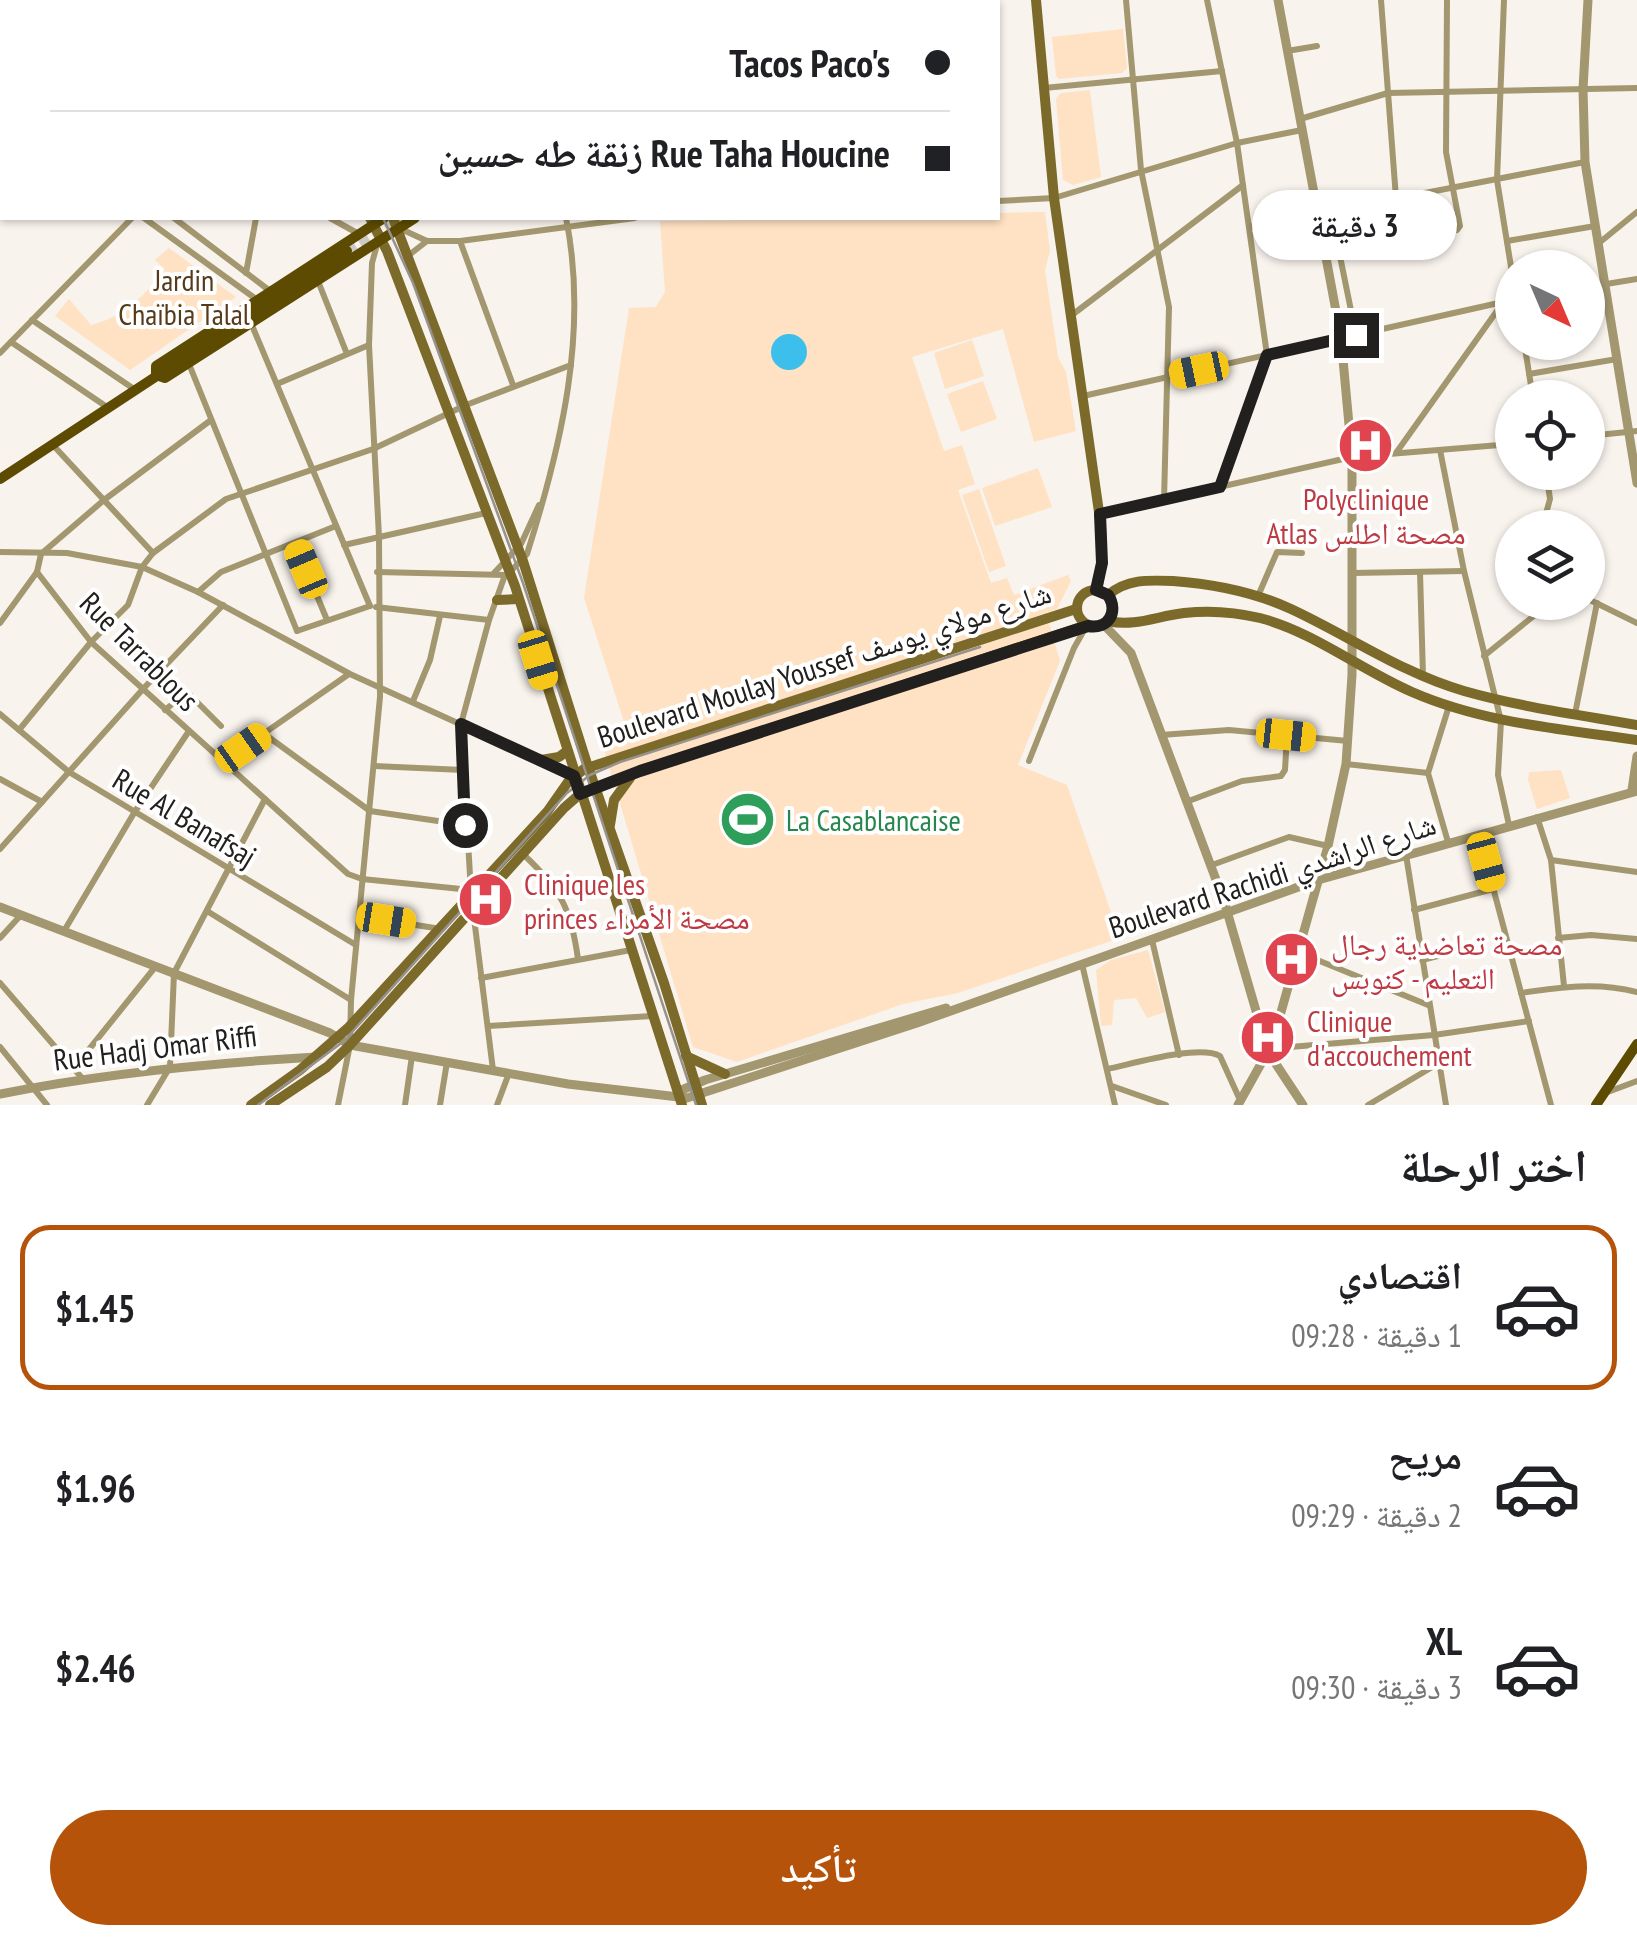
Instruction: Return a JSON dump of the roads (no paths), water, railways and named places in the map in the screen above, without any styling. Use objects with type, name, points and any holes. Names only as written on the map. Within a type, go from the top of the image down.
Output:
[{"type":"main road","points":[[1036,0],[1054,198],[1100,514],[1102,592],[1113,608],[1106,623]]},
{"type":"main road","points":[[156,375],[156,366],[359,234],[371,221],[450,412],[518,599],[680,1100]]},
{"type":"main road","points":[[156,375],[165,378],[381,238],[395,222],[523,561],[595,789],[699,1094]]},
{"type":"main road","points":[[0,479],[347,250]]},
{"type":"main road","points":[[1637,725],[1496,698],[1423,676],[1294,610],[1209,584],[1126,583],[1081,596],[1076,609],[1088,626],[1130,624],[1185,613],[1226,612],[1263,619],[1294,630],[1449,706],[1501,720],[1637,740]]},
{"type":"main road","points":[[496,600],[518,599]]},
{"type":"main road","name":"Boulevard Moulay Youssef شارع مولاي يوسف","points":[[447,930],[471,891],[546,812],[574,776],[588,767],[1076,609]]},
{"type":"main road","name":"Boulevard Moulay Youssef شارع مولاي يوسف","points":[[580,794],[1088,626]]},
{"type":"main road","points":[[541,760],[559,757],[567,751]]},
{"type":"main road","points":[[612,836],[609,820],[614,800],[628,779],[640,771]]},
{"type":"main road","points":[[251,1105],[339,1037],[447,930],[472,911],[580,794]]},
{"type":"main road","points":[[270,1105],[328,1067],[447,930]]},
{"type":"main road","points":[[1596,1105],[1637,1044]]},
{"type":"main road","points":[[686,1056],[725,1074]]},
{"type":"street","points":[[1126,0],[1141,170],[1169,307],[1164,500]]},
{"type":"street","points":[[1208,0],[1237,143],[1267,355],[1220,487]]},
{"type":"street","points":[[1239,1102],[1268,1052],[1300,953],[1328,846],[1346,764],[1352,641],[1352,457],[1341,338],[1278,0]]},
{"type":"street","points":[[1381,0],[1396,199]]},
{"type":"street","points":[[1340,255],[1457,230],[1460,224],[1446,152],[1447,0]]},
{"type":"street","points":[[1504,0],[1498,180],[1508,250]]},
{"type":"street","points":[[1588,0],[1583,90],[1585,162],[1599,250]]},
{"type":"street","points":[[1288,51],[1317,46]]},
{"type":"street","points":[[1044,88],[1222,71]]},
{"type":"street","points":[[1000,201],[1054,198],[1302,125],[1388,93],[1637,88]]},
{"type":"street","points":[[1249,227],[1585,162]]},
{"type":"street","points":[[1071,316],[1243,185]]},
{"type":"street","points":[[1331,212],[1356,335]]},
{"type":"street","points":[[1598,244],[1637,212]]},
{"type":"street","points":[[0,353],[130,220]]},
{"type":"street","points":[[147,220],[257,300]]},
{"type":"street","points":[[177,220],[270,292]]},
{"type":"street","points":[[246,273],[256,220]]},
{"type":"street","points":[[334,220],[359,234]]},
{"type":"street","points":[[377,572],[494,573],[523,561],[562,422],[572,365],[574,286],[567,220]]},
{"type":"street","points":[[395,222],[427,241],[623,220]]},
{"type":"street","points":[[1507,241],[1594,226]]},
{"type":"street","points":[[338,1105],[350,1045],[350,1000],[380,686],[374,607],[378,537],[369,345],[372,262],[381,238]]},
{"type":"street","points":[[460,240],[512,385]]},
{"type":"street","points":[[409,256],[427,241]]},
{"type":"street","points":[[317,279],[347,354]]},
{"type":"street","points":[[1637,279],[1605,284],[1633,431],[1637,483]]},
{"type":"street","points":[[1082,396],[1495,303]]},
{"type":"street","points":[[1395,454],[1495,318]]},
{"type":"street","points":[[32,320],[134,389]]},
{"type":"street","points":[[251,322],[374,607]]},
{"type":"street","points":[[12,342],[107,407]]},
{"type":"street","points":[[276,384],[369,345]]},
{"type":"street","points":[[1528,374],[1617,359]]},
{"type":"street","points":[[1526,360],[1529,380]]},
{"type":"street","points":[[188,363],[298,631]]},
{"type":"street","points":[[19,730],[90,642],[128,605],[142,568],[153,553],[204,514],[241,492],[372,449],[512,385],[572,365]]},
{"type":"street","points":[[0,623],[37,572],[41,554],[104,500],[212,420]]},
{"type":"street","points":[[1605,434],[1633,431]]},
{"type":"street","points":[[52,443],[153,553]]},
{"type":"street","points":[[1100,514],[1352,457],[1495,445]]},
{"type":"street","points":[[1440,450],[1464,571],[1501,720],[1498,775],[1509,825]]},
{"type":"street","points":[[493,1070],[472,911],[461,724],[506,570],[540,504]]},
{"type":"street","points":[[344,545],[486,513]]},
{"type":"street","points":[[198,592],[221,572],[336,526]]},
{"type":"street","points":[[295,543],[327,620]]},
{"type":"street","points":[[0,552],[66,552],[142,568],[198,592],[350,674],[574,776]]},
{"type":"street","points":[[1258,596],[1277,552],[1302,553]]},
{"type":"street","points":[[494,573],[506,570]]},
{"type":"street","points":[[1352,574],[1464,571]]},
{"type":"street","name":"Rue Tarrablous","points":[[37,572],[90,642],[345,871],[362,879],[471,891]]},
{"type":"street","points":[[1420,572],[1423,676]]},
{"type":"street","points":[[0,850],[142,689],[223,605]]},
{"type":"street","points":[[291,642],[298,631],[374,607],[489,620]]},
{"type":"street","points":[[1605,608],[1637,623]]},
{"type":"street","points":[[413,701],[427,668],[440,616]]},
{"type":"street","points":[[1484,656],[1528,620]]},
{"type":"street","points":[[1575,714],[1594,620]]},
{"type":"street","points":[[1106,623],[1127,645],[1212,865],[1268,1052],[1303,1105]]},
{"type":"street","points":[[1030,761],[1074,648],[1088,626]]},
{"type":"street","points":[[222,762],[350,674]]},
{"type":"street","points":[[165,710],[187,692],[221,726]]},
{"type":"street","points":[[1448,842],[1428,772],[1449,706]]},
{"type":"street","name":"Rue Al Banafsaj","points":[[0,714],[69,772],[356,945]]},
{"type":"street","points":[[1162,735],[1214,730],[1348,741]]},
{"type":"street","points":[[64,931],[134,813],[189,732]]},
{"type":"street","points":[[264,733],[370,811],[465,825]]},
{"type":"street","points":[[1186,802],[1242,780],[1281,776],[1285,770],[1286,735]]},
{"type":"street","points":[[1635,790],[1637,756]]},
{"type":"street","points":[[1346,764],[1428,772]]},
{"type":"street","points":[[374,766],[463,770]]},
{"type":"street","points":[[0,778],[42,802]]},
{"type":"street","name":"Boulevard Rachidi شارع الراشدي","points":[[350,1045],[680,1100],[1083,970],[1152,940],[1318,880],[1635,790]]},
{"type":"street","points":[[147,1105],[170,1066],[174,973],[265,799]]},
{"type":"street","points":[[1537,817],[1552,860],[1564,986]]},
{"type":"street","points":[[1478,834],[1551,1105]]},
{"type":"street","points":[[1212,865],[1289,837],[1328,846]]},
{"type":"street","points":[[522,853],[565,900],[578,959]]},
{"type":"street","points":[[1406,855],[1446,1105]]},
{"type":"street","points":[[1552,860],[1637,872]]},
{"type":"street","points":[[1414,910],[1493,890]]},
{"type":"street","points":[[0,907],[339,1037],[350,1045]]},
{"type":"street","points":[[207,910],[350,1000]]},
{"type":"street","points":[[0,938],[21,916]]},
{"type":"street","points":[[358,916],[447,930]]},
{"type":"street","points":[[1558,938],[1591,935],[1637,939]]},
{"type":"street","points":[[1152,940],[1180,1055]]},
{"type":"street","points":[[1422,960],[1473,947]]},
{"type":"street","points":[[481,978],[632,950]]},
{"type":"street","points":[[1300,953],[1430,1005]]},
{"type":"street","points":[[74,1068],[156,966]]},
{"type":"street","points":[[1083,970],[1115,1105]]},
{"type":"street","points":[[0,983],[82,1078]]},
{"type":"street","points":[[1521,994],[1564,986],[1610,986],[1637,992]]},
{"type":"street","name":"Boulevard Rachidi شارع الراشدي","points":[[699,1094],[725,1074],[915,1014],[982,1000]]},
{"type":"street","points":[[488,1026],[652,1016]]},
{"type":"street","points":[[1268,1052],[1528,1021]]},
{"type":"street","points":[[0,1047],[46,1105]]},
{"type":"street","points":[[1107,1069],[1180,1055],[1218,1054],[1239,1102]]},
{"type":"street","name":"Rue Hadj Omar Riffi","points":[[0,1094],[170,1066],[316,1056]]},
{"type":"street","points":[[405,1105],[412,1056]]},
{"type":"street","points":[[440,1105],[447,1062]]},
{"type":"street","points":[[1368,1105],[1439,1063]]},
{"type":"street","points":[[497,1105],[509,1073]]},
{"type":"street","points":[[1604,1093],[1637,1081]]},
{"type":"street","points":[[1111,1086],[1166,1105]]},
{"type":"water","points":[[789,334],[802,339],[807,352],[802,365],[789,370],[776,365],[771,352],[776,339]]},
{"type":"tunnel","points":[[347,251],[397,220]]},
{"type":"tram line","points":[[384,220],[413,283],[523,583],[696,1105]]},
{"type":"tram line","points":[[258,1105],[344,1041],[567,793],[590,775],[980,647]]},
{"type":"place","name":"Polyclinique Atlas مصحة اطلس","points":[[1366,445]]},
{"type":"place","name":"La Casablancaise","points":[[747,819]]},
{"type":"place","name":"Clinique les princes مصحة الأمراء","points":[[485,900]]},
{"type":"place","name":"مصحة تعاضدية رجال التعليم - كنوبس","points":[[1292,960]]},
{"type":"place","name":"Clinique d'accouchement","points":[[1268,1037]]},
{"type":"park label","name":"Jardin Chaïbia Talal","points":[[184,296]]}]
